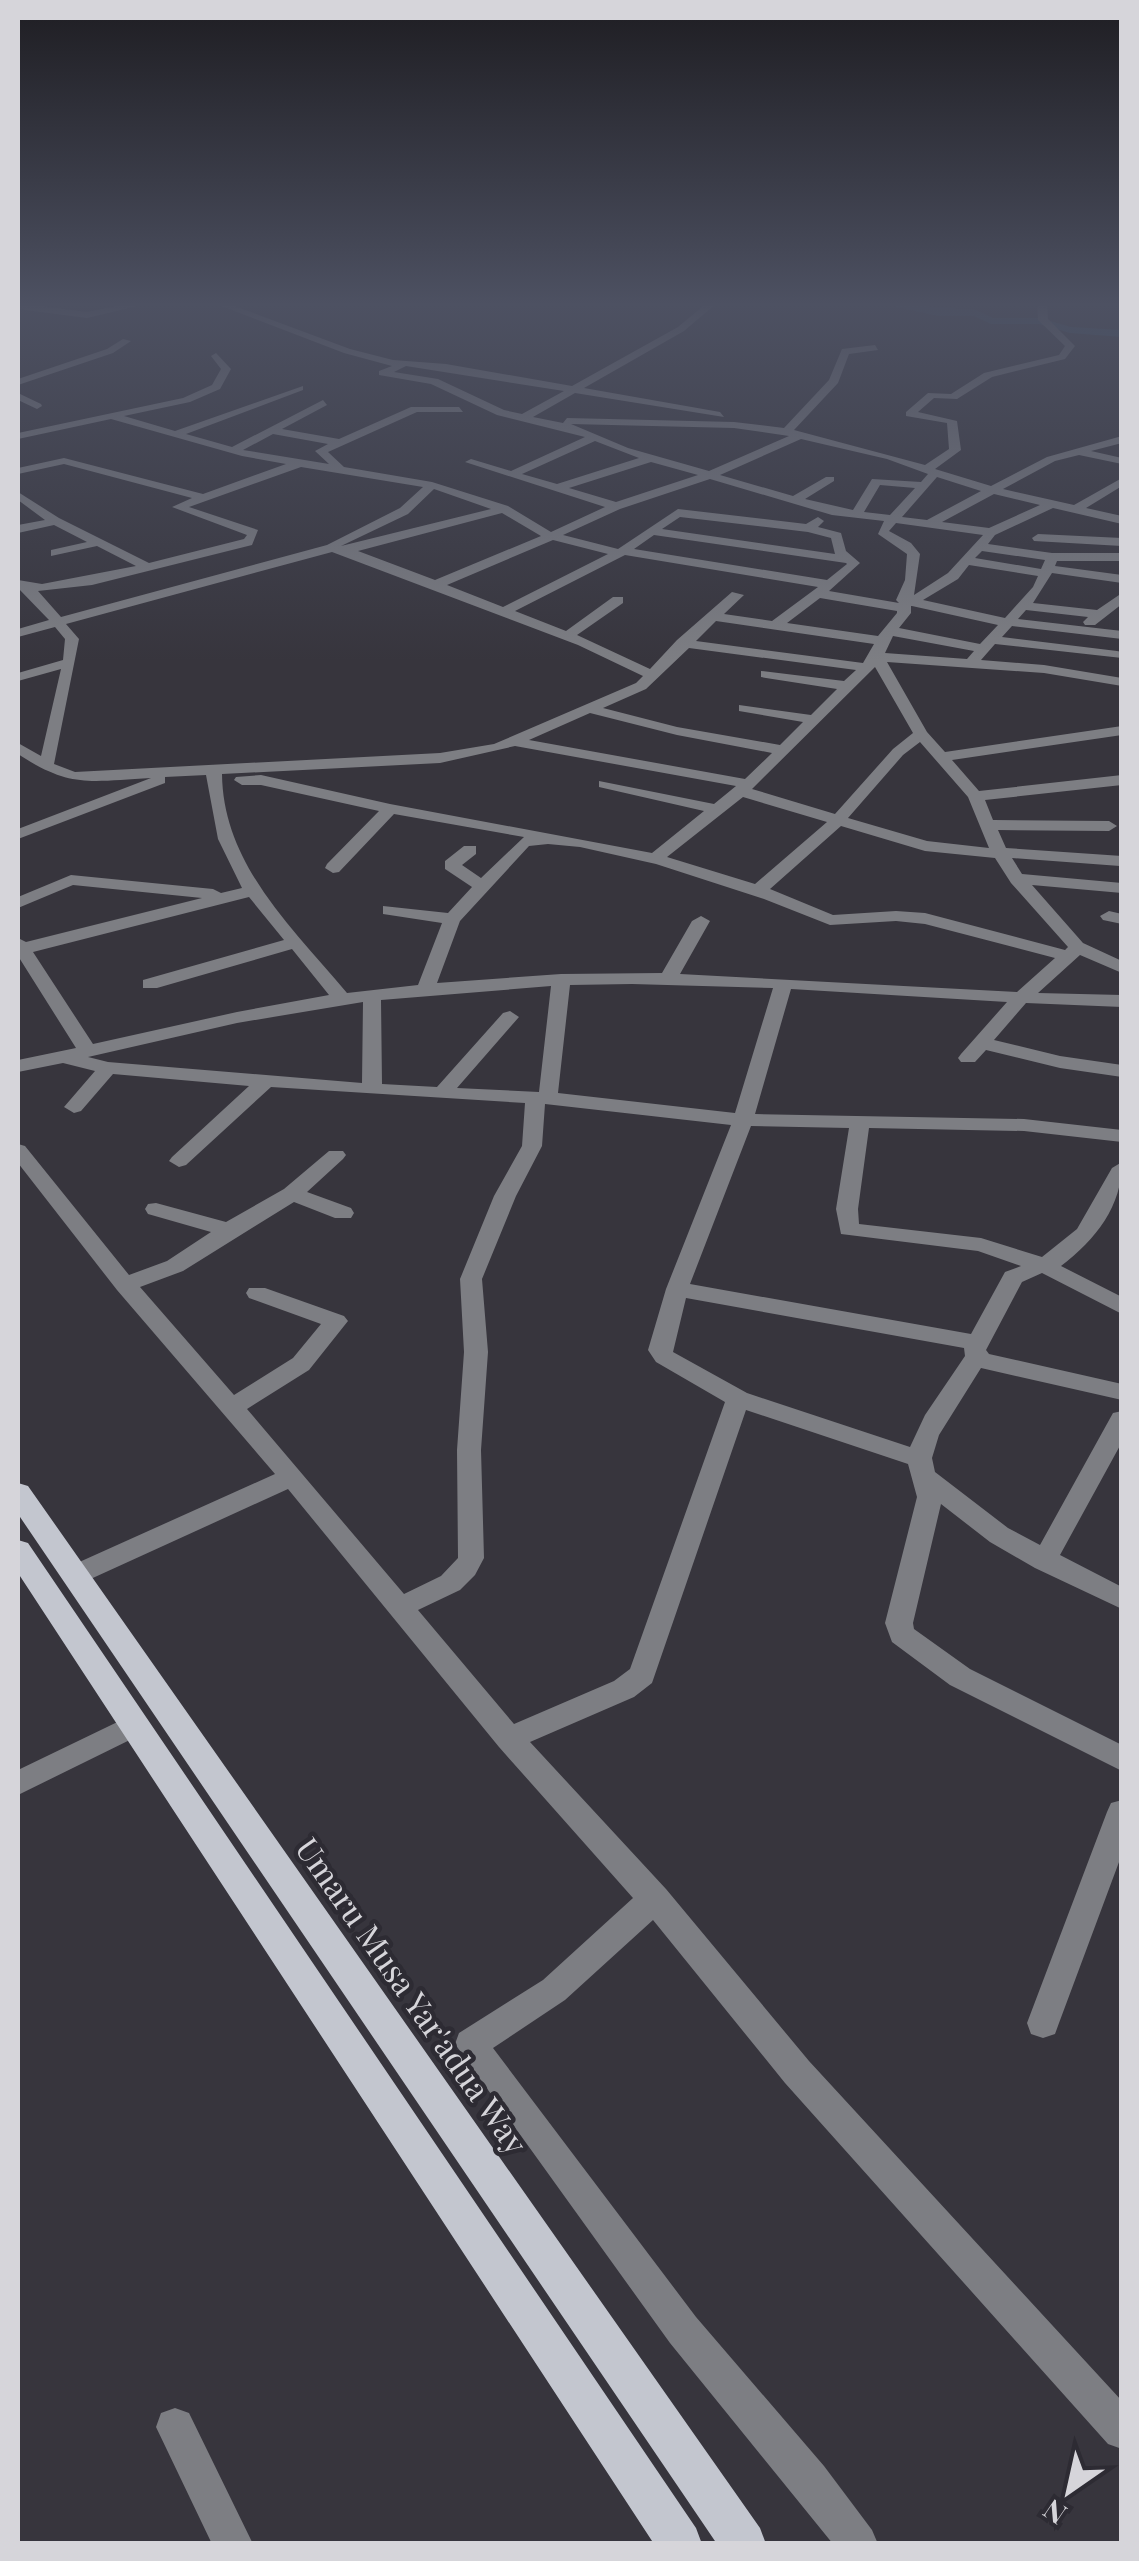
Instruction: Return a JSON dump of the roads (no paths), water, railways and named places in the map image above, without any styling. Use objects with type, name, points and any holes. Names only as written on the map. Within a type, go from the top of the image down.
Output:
[{"type":"main road","name":"Umaru Musa Yar'adua Way","points":[[18,1492],[744,2544]]},
{"type":"main road","points":[[18,1551],[680,2544]]},
{"type":"street","points":[[18,436],[85,422]]},
{"type":"street","points":[[129,422],[234,450],[432,484],[504,509],[548,535],[621,552],[1006,622],[1122,635]]},
{"type":"street","points":[[174,435],[210,422]]},
{"type":"street","points":[[234,450],[290,422]]},
{"type":"street","points":[[339,468],[321,451],[384,422]]},
{"type":"street","points":[[546,422],[832,511],[891,521],[991,532],[1051,504]]},
{"type":"street","points":[[600,422],[751,426],[794,433],[882,454],[927,476],[1104,516],[1122,516]]},
{"type":"street","points":[[737,422],[751,426]]},
{"type":"street","points":[[435,585],[515,554],[616,506],[710,475],[794,433],[803,422]]},
{"type":"street","points":[[654,860],[745,788],[816,720],[879,649],[906,604],[914,553],[886,538],[882,531],[912,502],[927,476],[957,446],[952,422]]},
{"type":"street","points":[[682,437],[698,424]]},
{"type":"street","points":[[275,430],[338,442]]},
{"type":"street","points":[[457,492],[517,474],[594,438]]},
{"type":"street","points":[[926,525],[990,490],[1074,452],[1122,439]]},
{"type":"street","points":[[562,487],[652,456],[666,446]]},
{"type":"street","points":[[1074,452],[1122,461]]},
{"type":"street","points":[[18,470],[64,461],[201,497]]},
{"type":"street","points":[[471,462],[616,506]]},
{"type":"street","points":[[134,602],[105,583],[256,535],[178,507],[251,484],[300,463]]},
{"type":"street","points":[[856,515],[876,481],[927,476]]},
{"type":"street","points":[[796,500],[830,479]]},
{"type":"street","points":[[338,549],[337,540],[404,511],[432,484]]},
{"type":"street","points":[[1076,510],[1118,486]]},
{"type":"street","points":[[18,495],[55,521],[148,567]]},
{"type":"street","points":[[18,633],[504,509]]},
{"type":"street","points":[[809,528],[832,511]]},
{"type":"street","points":[[503,612],[621,552],[655,532],[675,514],[809,528],[837,536],[840,552],[851,560],[852,566],[775,626]]},
{"type":"street","points":[[971,663],[1024,606],[1046,563],[1028,515]]},
{"type":"street","points":[[18,529],[55,521]]},
{"type":"street","points":[[655,532],[851,560]]},
{"type":"street","points":[[906,604],[953,576],[991,532]]},
{"type":"street","points":[[1038,538],[1122,542]]},
{"type":"street","points":[[54,553],[100,542]]},
{"type":"street","points":[[982,547],[1122,578]]},
{"type":"street","points":[[338,549],[567,636],[651,675]]},
{"type":"street","points":[[462,550],[484,564]]},
{"type":"street","points":[[968,561],[1046,563],[1122,557]]},
{"type":"street","points":[[24,582],[125,574]]},
{"type":"street","points":[[24,582],[72,639],[46,766]]},
{"type":"street","points":[[214,779],[440,758],[514,742],[641,686],[737,595]]},
{"type":"street","points":[[1081,631],[1122,598]]},
{"type":"street","points":[[567,636],[618,600]]},
{"type":"street","points":[[1024,606],[1098,614]]},
{"type":"street","points":[[713,617],[879,649],[1122,682]]},
{"type":"street","points":[[682,644],[879,649],[989,644],[1117,655]]},
{"type":"street","points":[[879,649],[921,734],[975,796],[999,852],[1072,952]]},
{"type":"street","points":[[18,677],[70,662]]},
{"type":"street","points":[[766,674],[848,686]]},
{"type":"street","points":[[744,708],[816,720]]},
{"type":"street","points":[[590,709],[677,731],[783,750]]},
{"type":"street","points":[[943,757],[1122,730]]},
{"type":"street","points":[[756,892],[842,820],[898,752],[921,734]]},
{"type":"street","points":[[514,742],[745,788],[925,846],[972,853],[1120,860]]},
{"type":"street","points":[[18,748],[73,777],[179,772],[214,779],[256,780],[654,860],[831,921],[890,915],[920,918],[1072,952],[1122,968]]},
{"type":"street","points":[[18,830],[179,772]]},
{"type":"street","points":[[18,830],[156,773]]},
{"type":"street","points":[[214,779],[232,858],[252,891],[343,1000]]},
{"type":"street","points":[[975,796],[1122,780]]},
{"type":"street","points":[[605,784],[719,810]]},
{"type":"street","points":[[333,868],[390,808]]},
{"type":"street","points":[[990,825],[1109,826]]},
{"type":"street","points":[[426,990],[452,918],[524,842],[553,837]]},
{"type":"street","points":[[470,850],[451,865],[481,885]]},
{"type":"street","points":[[1017,879],[1122,888]]},
{"type":"street","points":[[18,903],[72,880],[232,896]]},
{"type":"street","points":[[88,1051],[19,946],[252,891]]},
{"type":"street","points":[[388,910],[452,918]]},
{"type":"street","points":[[668,979],[701,922]]},
{"type":"street","points":[[150,984],[294,943]]},
{"type":"street","points":[[1072,952],[1020,1000],[975,1051],[1020,1054],[1122,1071]]},
{"type":"street","points":[[18,1066],[270,1011],[426,990],[561,980],[668,979],[1020,1000],[1122,1001]]},
{"type":"street","points":[[400,1606],[457,1580],[466,1572],[471,1558],[469,1450],[476,1352],[470,1279],[504,1196],[532,1146],[561,980]]},
{"type":"street","points":[[783,985],[743,1120],[660,1341],[664,1357],[738,1399],[924,1470],[999,1535],[1044,1562],[1122,1599]]},
{"type":"street","points":[[372,996],[372,1090]]},
{"type":"street","points":[[442,1093],[510,1017]]},
{"type":"street","points":[[64,1057],[108,1068],[372,1090],[542,1098],[743,1120],[1024,1124],[1122,1136]]},
{"type":"street","points":[[74,1107],[108,1068]]},
{"type":"street","points":[[179,1161],[266,1081]]},
{"type":"street","points":[[860,1122],[847,1210],[849,1229],[981,1244],[1044,1266],[1122,1307]]},
{"type":"street","points":[[18,1150],[126,1285],[292,1477],[509,1739],[654,1898],[797,2072],[1122,2430]]},
{"type":"street","points":[[126,1285],[175,1266],[292,1194],[336,1155]]},
{"type":"street","points":[[1122,1168],[1086,1233],[1044,1266],[1013,1277],[978,1350],[923,1442],[930,1497],[899,1623],[902,1635],[960,1676],[1122,1759]]},
{"type":"street","points":[[292,1194],[342,1213]]},
{"type":"street","points":[[156,1209],[228,1230]]},
{"type":"street","points":[[677,1289],[978,1350],[1122,1392]]},
{"type":"street","points":[[232,1408],[302,1364],[336,1321],[257,1293]]},
{"type":"street","points":[[509,1739],[624,1690],[642,1676],[738,1399]]},
{"type":"street","points":[[1044,1562],[1122,1419]]},
{"type":"street","points":[[75,1576],[292,1477]]},
{"type":"street","points":[[18,1783],[134,1725]]},
{"type":"street","points":[[1043,2023],[1122,1812]]},
{"type":"street","points":[[654,1898],[554,1990],[471,2044],[683,2330],[858,2544]]},
{"type":"street","points":[[175,2427],[233,2544]]}]
